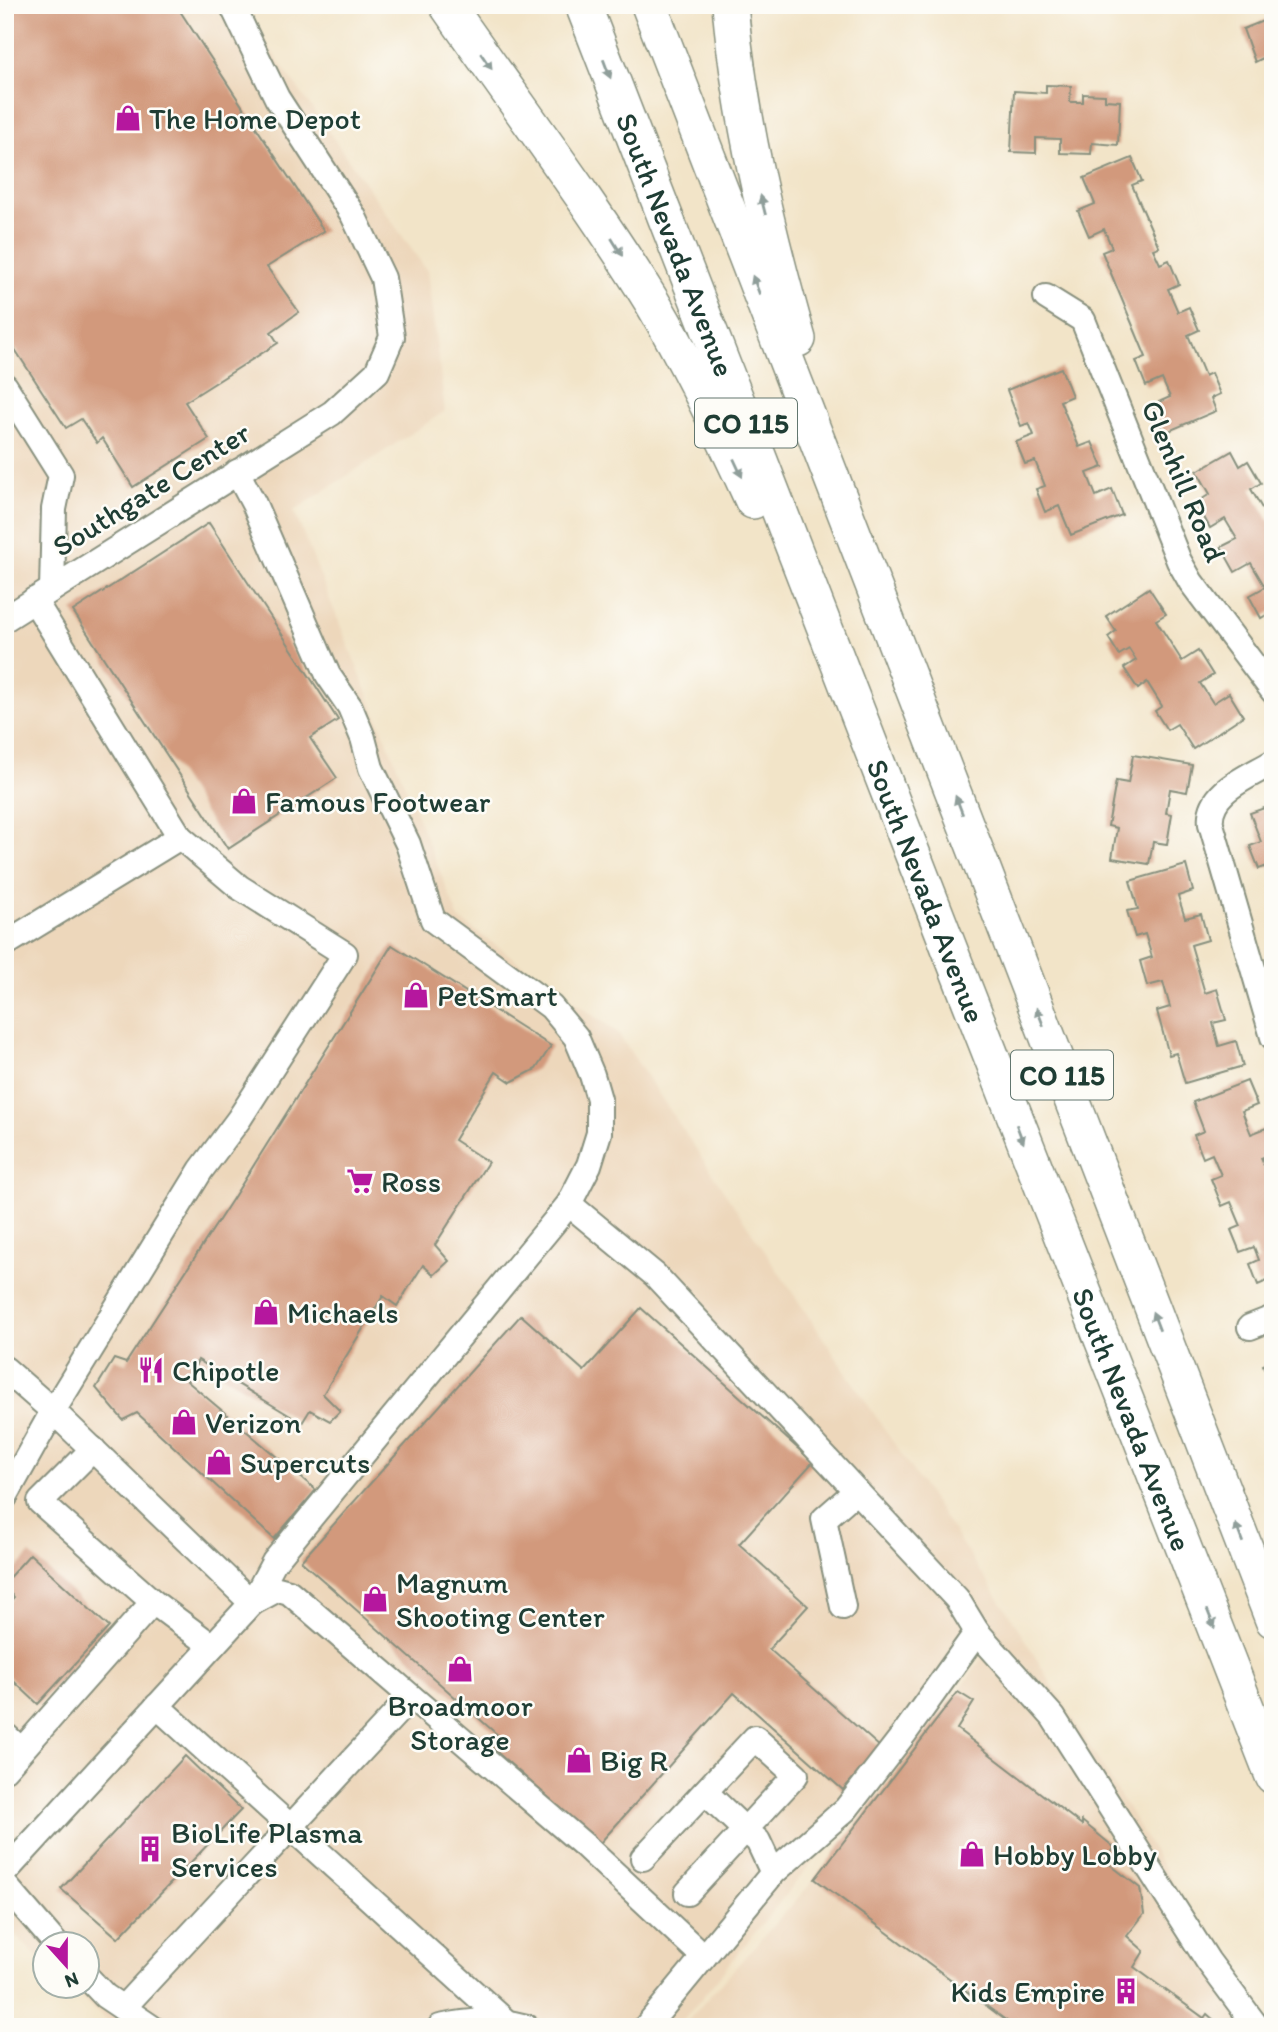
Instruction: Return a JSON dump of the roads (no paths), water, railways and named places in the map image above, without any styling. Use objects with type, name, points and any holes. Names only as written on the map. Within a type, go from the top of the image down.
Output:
[{"type":"highway","points":[[447,5],[610,236],[695,379],[908,841]]},
{"type":"highway","name":"South Nevada Avenue","points":[[583,5],[1052,1217],[1273,1776]]},
{"type":"highway","name":"South Nevada Avenue","points":[[649,5],[1273,1620]]},
{"type":"highway","points":[[730,5],[757,181],[789,308],[854,530]]},
{"type":"street","name":"Southgate Center","points":[[5,619],[332,413],[377,372],[392,337],[383,278],[354,215],[277,98],[232,5]]},
{"type":"street","name":"Glenhill Road","points":[[1046,296],[1083,320],[1179,561],[1191,582],[1273,691]]},
{"type":"street","points":[[5,386],[61,475],[43,594],[180,837],[239,887],[345,954],[239,1119],[201,1170],[54,1410],[5,1497]]},
{"type":"street","points":[[5,1872],[252,1603],[274,1562],[569,1204],[589,1164],[599,1133],[599,1099],[576,1037],[551,1007],[433,920],[408,844],[371,768],[363,738],[350,707],[328,675],[254,504],[237,472]]},
{"type":"street","points":[[1273,762],[1216,799],[1209,811],[1273,1037]]},
{"type":"street","points":[[5,944],[180,837]]},
{"type":"street","points":[[569,1204],[655,1275],[957,1599],[977,1632],[1053,1717],[1208,1961],[1257,2027]]},
{"type":"street","points":[[1250,1327],[1273,1318]]},
{"type":"street","points":[[5,1369],[54,1410],[252,1603]]},
{"type":"street","points":[[93,1449],[40,1502],[153,1602],[212,1646]]},
{"type":"street","points":[[843,1607],[824,1519],[856,1491]]},
{"type":"street","points":[[252,1603],[278,1589],[289,1592],[584,1846],[704,1956]]},
{"type":"street","points":[[11,1751],[153,1602]]},
{"type":"street","points":[[646,2027],[774,1873],[846,1809],[977,1632]]},
{"type":"street","points":[[123,2008],[411,1697]]},
{"type":"street","points":[[158,1706],[291,1827],[516,2024]]},
{"type":"street","points":[[643,1858],[755,1738],[796,1775],[687,1893]]},
{"type":"street","points":[[705,1792],[758,1841],[774,1873]]},
{"type":"street","points":[[5,1885],[44,1930]]},
{"type":"street","points":[[102,1993],[151,2027]]},
{"type":"street","points":[[440,2027],[477,2021],[516,2024]]},
{"type":"place","name":"The Home Depot","points":[[128,118]]},
{"type":"place","name":"Famous Footwear","points":[[244,801]]},
{"type":"place","name":"PetSmart","points":[[416,995]]},
{"type":"place","name":"Ross","points":[[360,1181]]},
{"type":"place","name":"Michaels","points":[[266,1312]]},
{"type":"place","name":"Chipotle","points":[[151,1370]]},
{"type":"place","name":"Verizon","points":[[184,1422]]},
{"type":"place","name":"Supercuts","points":[[219,1462]]},
{"type":"place","name":"Magnum Shooting Center","points":[[375,1599]]},
{"type":"place","name":"Broadmoor Storage","points":[[460,1669]]},
{"type":"place","name":"Big R","points":[[579,1760]]},
{"type":"place","name":"BioLife Plasma Services","points":[[150,1849]]},
{"type":"place","name":"Hobby Lobby","points":[[972,1854]]},
{"type":"place","name":"Kids Empire","points":[[1126,1991]]}]
